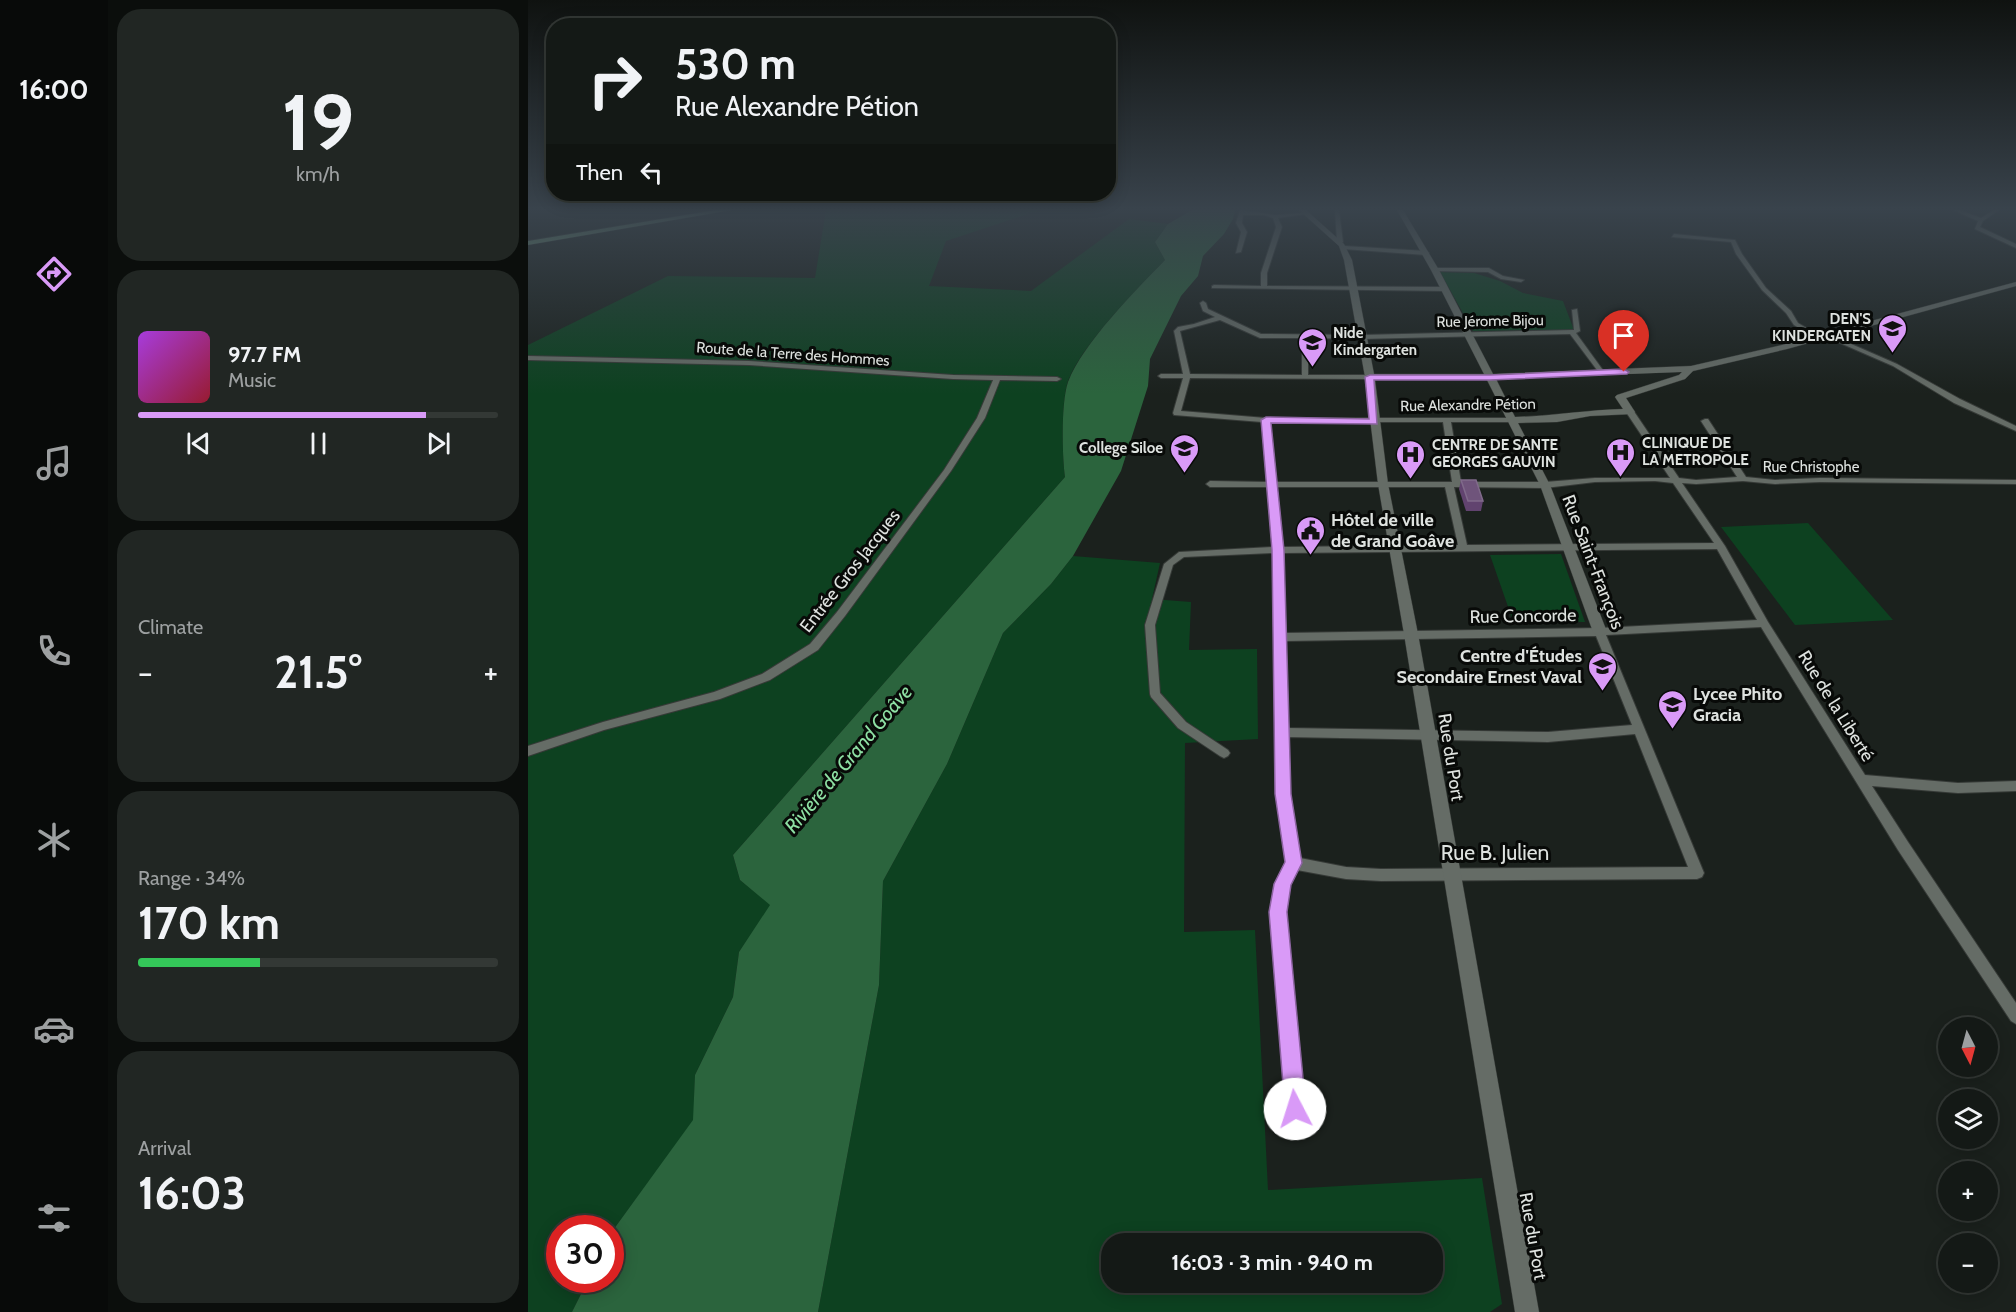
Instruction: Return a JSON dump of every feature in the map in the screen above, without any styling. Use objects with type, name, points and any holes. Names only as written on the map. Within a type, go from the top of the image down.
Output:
[{"type":"street","points":[[1264,288],[1265,271]]},
{"type":"street","name":"Rue du Port","points":[[1348,271],[1370,377],[1383,484],[1411,634],[1527,1312]]},
{"type":"street","name":"Rue Saint-François","points":[[1436,271],[1545,485],[1600,632],[1697,873]]},
{"type":"street","points":[[1491,271],[1501,278],[1521,280]]},
{"type":"street","points":[[1751,271],[1776,303],[1790,312],[1796,324],[1895,365],[1957,401],[2016,429]]},
{"type":"street","points":[[1161,376],[1490,377],[1691,369],[2016,284]]},
{"type":"street","points":[[1214,287],[1352,290],[1445,289]]},
{"type":"street","name":"Rue Jérome Bijou","points":[[1203,303],[1205,310],[1260,336],[1361,337],[1572,332]]},
{"type":"street","points":[[1575,310],[1577,331],[1572,332],[1602,373]]},
{"type":"street","points":[[1187,377],[1177,331],[1180,328],[1195,326],[1222,317]]},
{"type":"street","points":[[1305,337],[1305,376]]},
{"type":"street","name":"Route de la Terre des Hommes","points":[[528,358],[748,363],[883,374],[1057,379]]},
{"type":"street","points":[[1630,412],[1620,397],[1682,377],[1691,369]]},
{"type":"street","name":"Rue Alexandre Pétion","points":[[1187,377],[1177,412],[1266,420],[1374,422],[1512,420],[1557,419],[1590,413],[1630,412]]},
{"type":"street","name":"Entrée Gros Jacques","points":[[528,751],[603,726],[716,696],[766,677],[814,646],[841,614],[947,471],[981,418],[997,379]]},
{"type":"street","name":"Rue de la Liberté","points":[[1630,412],[1720,546],[1764,623],[1902,846],[2016,1016]]},
{"type":"street","points":[[1266,420],[1278,550],[1282,637],[1283,794],[1294,863],[1282,884],[1278,912],[1295,1109]]},
{"type":"street","points":[[1447,421],[1453,485],[1463,547]]},
{"type":"street","points":[[1705,421],[1743,479]]},
{"type":"street","name":"Rue Christophe","points":[[1210,484],[1545,485],[1595,480],[1696,482],[1743,479],[1775,482],[1820,480],[2016,482]]},
{"type":"street","points":[[1224,753],[1182,726],[1155,694],[1150,626],[1169,564],[1182,554],[1395,548],[1720,546]]},
{"type":"street","name":"Rue Concorde","points":[[1282,637],[1600,632],[1764,623]]},
{"type":"street","points":[[1283,732],[1548,737],[1638,729]]},
{"type":"street","points":[[1861,780],[1959,788],[2016,786]]},
{"type":"street","name":"Rue B. Julien","points":[[1294,863],[1346,873],[1697,873]]},
{"type":"shaded area","points":[[816,271],[935,271],[929,286],[1031,291],[1058,271],[1154,271],[1085,350],[1068,381],[1063,415],[1065,477],[733,855],[740,880],[771,905],[739,952],[733,997],[695,1075],[694,1120],[624,1215],[546,1215],[546,1293],[582,1293],[572,1312],[528,1312],[528,345],[668,276],[815,278]]},
{"type":"shaded area","points":[[1440,272],[1474,273],[1500,281],[1523,293],[1563,301],[1574,330],[1473,331]]},
{"type":"shaded area","points":[[1808,523],[1893,620],[1795,625],[1721,527]]},
{"type":"shaded area","points":[[1561,554],[1585,622],[1513,621],[1490,555]]},
{"type":"shaded area","points":[[1073,556],[1160,563],[1152,599],[1191,602],[1189,650],[1257,649],[1258,739],[1185,743],[1184,932],[1255,930],[1268,1190],[1482,1178],[1502,1304],[1490,1312],[818,1312],[879,985],[883,881],[947,764],[1003,633],[1051,584]]},
{"type":"water","name":"Rivière de Grand Goâve","points":[[1155,271],[1199,271],[1198,276],[1181,296],[1150,359],[1148,386],[1121,471],[1073,556],[1051,584],[1003,633],[947,764],[883,881],[879,985],[818,1312],[572,1312],[582,1293],[624,1293],[624,1215],[693,1120],[695,1075],[733,997],[739,952],[770,905],[740,880],[733,855],[1065,477],[1063,429],[1064,402],[1068,382],[1085,351]]},
{"type":"building","points":[[1461,480],[1476,480],[1483,501],[1468,501]]},
{"type":"place","name":"DEN'S KINDERGATEN","points":[[1892,354]]},
{"type":"place","name":"Nide Kindergarten","points":[[1312,368]]},
{"type":"place","name":"College Siloe","points":[[1184,474]]},
{"type":"place","name":"CLINIQUE DE LA METROPOLE","points":[[1621,478]]},
{"type":"place","name":"CENTRE DE SANTE GEORGES GAUVIN","points":[[1411,480]]},
{"type":"place","name":"Hôtel de ville de Grand Goâve","points":[[1310,556]]},
{"type":"place","name":"Centre d'Études Secondaire Ernest Vaval","points":[[1603,692]]},
{"type":"place","name":"Lycee Phito Gracia","points":[[1672,730]]},
{"type":"route","points":[[1295,1109],[1278,912],[1282,884],[1294,863],[1283,794],[1282,637],[1278,550],[1266,420],[1374,422],[1370,377],[1490,377],[1624,372]]}]
